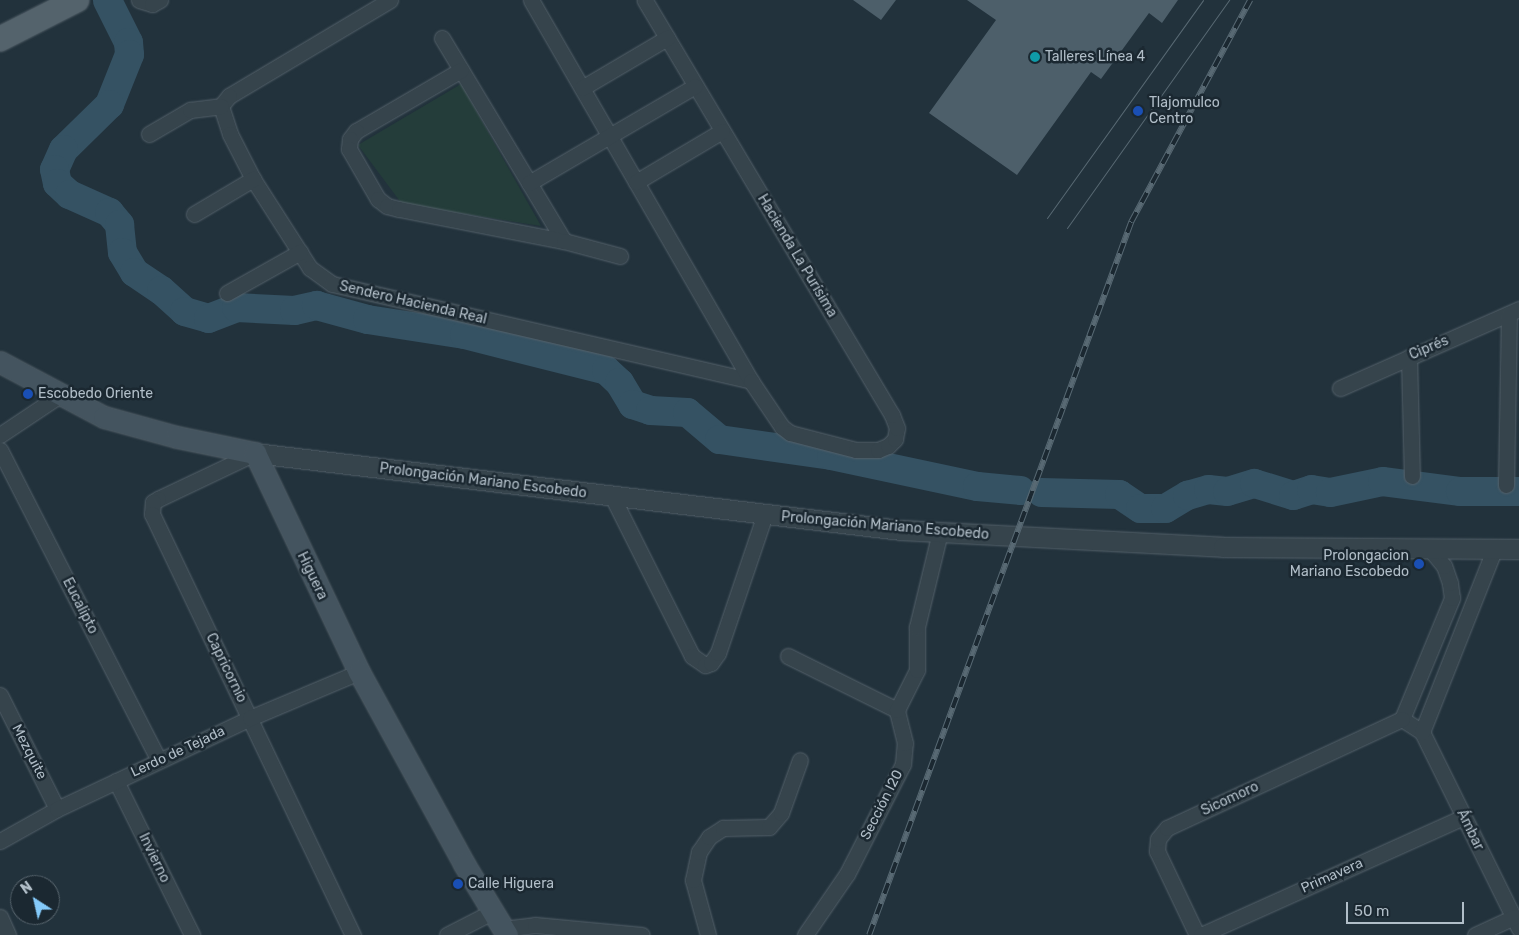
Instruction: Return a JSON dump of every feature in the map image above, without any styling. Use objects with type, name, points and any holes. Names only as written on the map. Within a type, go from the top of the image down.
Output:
[{"type":"main road","points":[[0,39],[77,0]]},
{"type":"main road","points":[[0,362],[104,417],[177,437],[255,453]]},
{"type":"main road","name":"Higuera","points":[[255,453],[359,672],[501,925]]},
{"type":"street","points":[[139,0],[152,4],[160,0]]},
{"type":"street","points":[[150,134],[190,110],[221,106],[229,96],[390,0]]},
{"type":"street","points":[[531,0],[751,381]]},
{"type":"street","name":"Hacienda La Purísima","points":[[645,0],[897,428],[895,439],[878,450],[856,450],[790,433],[782,427],[751,381]]},
{"type":"street","points":[[442,38],[564,241]]},
{"type":"street","points":[[582,88],[667,38]]},
{"type":"street","points":[[461,70],[356,131],[350,139],[349,149],[378,199],[387,206],[399,209],[564,241],[620,256]]},
{"type":"street","points":[[529,183],[608,135],[695,86]]},
{"type":"street","name":"Sendero Hacienda Real","points":[[221,106],[230,134],[253,179],[310,268],[332,284],[751,381]]},
{"type":"street","points":[[636,182],[722,132]]},
{"type":"street","points":[[194,214],[253,179]]},
{"type":"street","points":[[227,293],[300,252]]},
{"type":"street","points":[[1506,485],[1514,312]]},
{"type":"street","name":"Ciprés","points":[[1340,388],[1514,312]]},
{"type":"street","points":[[1409,357],[1412,476]]},
{"type":"street","points":[[0,435],[60,395]]},
{"type":"street","name":"Eucalipto","points":[[0,450],[159,761]]},
{"type":"street","name":"Prolongación Mariano Escobedo","points":[[255,453],[765,514],[940,532],[1223,547],[1431,550],[1519,549]]},
{"type":"street","name":"Capricornio","points":[[255,453],[158,498],[151,508],[353,935]]},
{"type":"street","points":[[612,496],[692,656],[705,665],[711,663],[718,653],[765,514]]},
{"type":"street","points":[[788,656],[897,710],[918,670],[917,627],[920,604],[940,532]]},
{"type":"street","points":[[1431,550],[1444,566],[1450,583],[1452,598],[1402,719],[1422,732],[1494,550]]},
{"type":"street","name":"Lerdo de Tejada","points":[[0,841],[57,809],[116,781],[250,718],[359,672]]},
{"type":"street","name":"Mezquite","points":[[0,695],[57,809]]},
{"type":"street","name":"Sección I20","points":[[805,935],[847,874],[903,764],[905,743],[897,710]]},
{"type":"street","name":"Sicomoro","points":[[1197,935],[1157,851],[1158,839],[1167,828],[1402,719]]},
{"type":"street","name":"Ámbar","points":[[1422,732],[1516,923]]},
{"type":"street","points":[[708,935],[693,880],[699,852],[709,837],[723,828],[769,827],[781,813],[800,760]]},
{"type":"street","name":"Invierno","points":[[116,781],[192,935]]},
{"type":"street","name":"Primavera","points":[[1201,935],[1464,817]]},
{"type":"street","points":[[0,917],[8,935]]},
{"type":"street","points":[[1475,935],[1516,923]]},
{"type":"street","points":[[447,935],[501,925],[535,925],[642,935]]},
{"type":"green space","points":[[461,84],[541,226],[402,204],[358,145]]},
{"type":"building","points":[[853,0],[896,0],[881,20]]},
{"type":"building","name":"Talleres Línea 4","points":[[967,0],[1178,0],[1162,23],[1149,13],[1101,79],[1091,72],[1017,175],[929,113],[996,20]]},
{"type":"waterway","points":[[107,0],[128,42],[129,54],[109,104],[63,149],[54,169],[57,183],[69,194],[109,212],[119,224],[122,252],[134,272],[161,290],[184,311],[208,318],[236,307],[294,310],[316,305],[367,319],[464,334],[606,370],[619,382],[632,404],[650,410],[687,412],[719,439],[831,455],[977,486],[1020,490]]},
{"type":"waterway","points":[[1041,492],[1119,494],[1140,508],[1165,508],[1187,495],[1208,489],[1227,491],[1254,483],[1293,495],[1311,489],[1330,492],[1382,481],[1460,491],[1519,491]]},
{"type":"tram line","points":[[1047,218],[1203,0]]},
{"type":"tram line","points":[[1067,228],[1229,0]]},
{"type":"railway","points":[[869,935],[1131,222],[1250,0]]},
{"type":"place","name":"Talleres Línea 4","points":[[1035,57]]},
{"type":"place","name":"Tlajomulco Centro","points":[[1138,111]]},
{"type":"place","name":"Escobedo Oriente","points":[[28,394]]},
{"type":"place","name":"Prolongacion Mariano Escobedo","points":[[1419,564]]},
{"type":"place","name":"Calle Higuera","points":[[458,884]]}]
